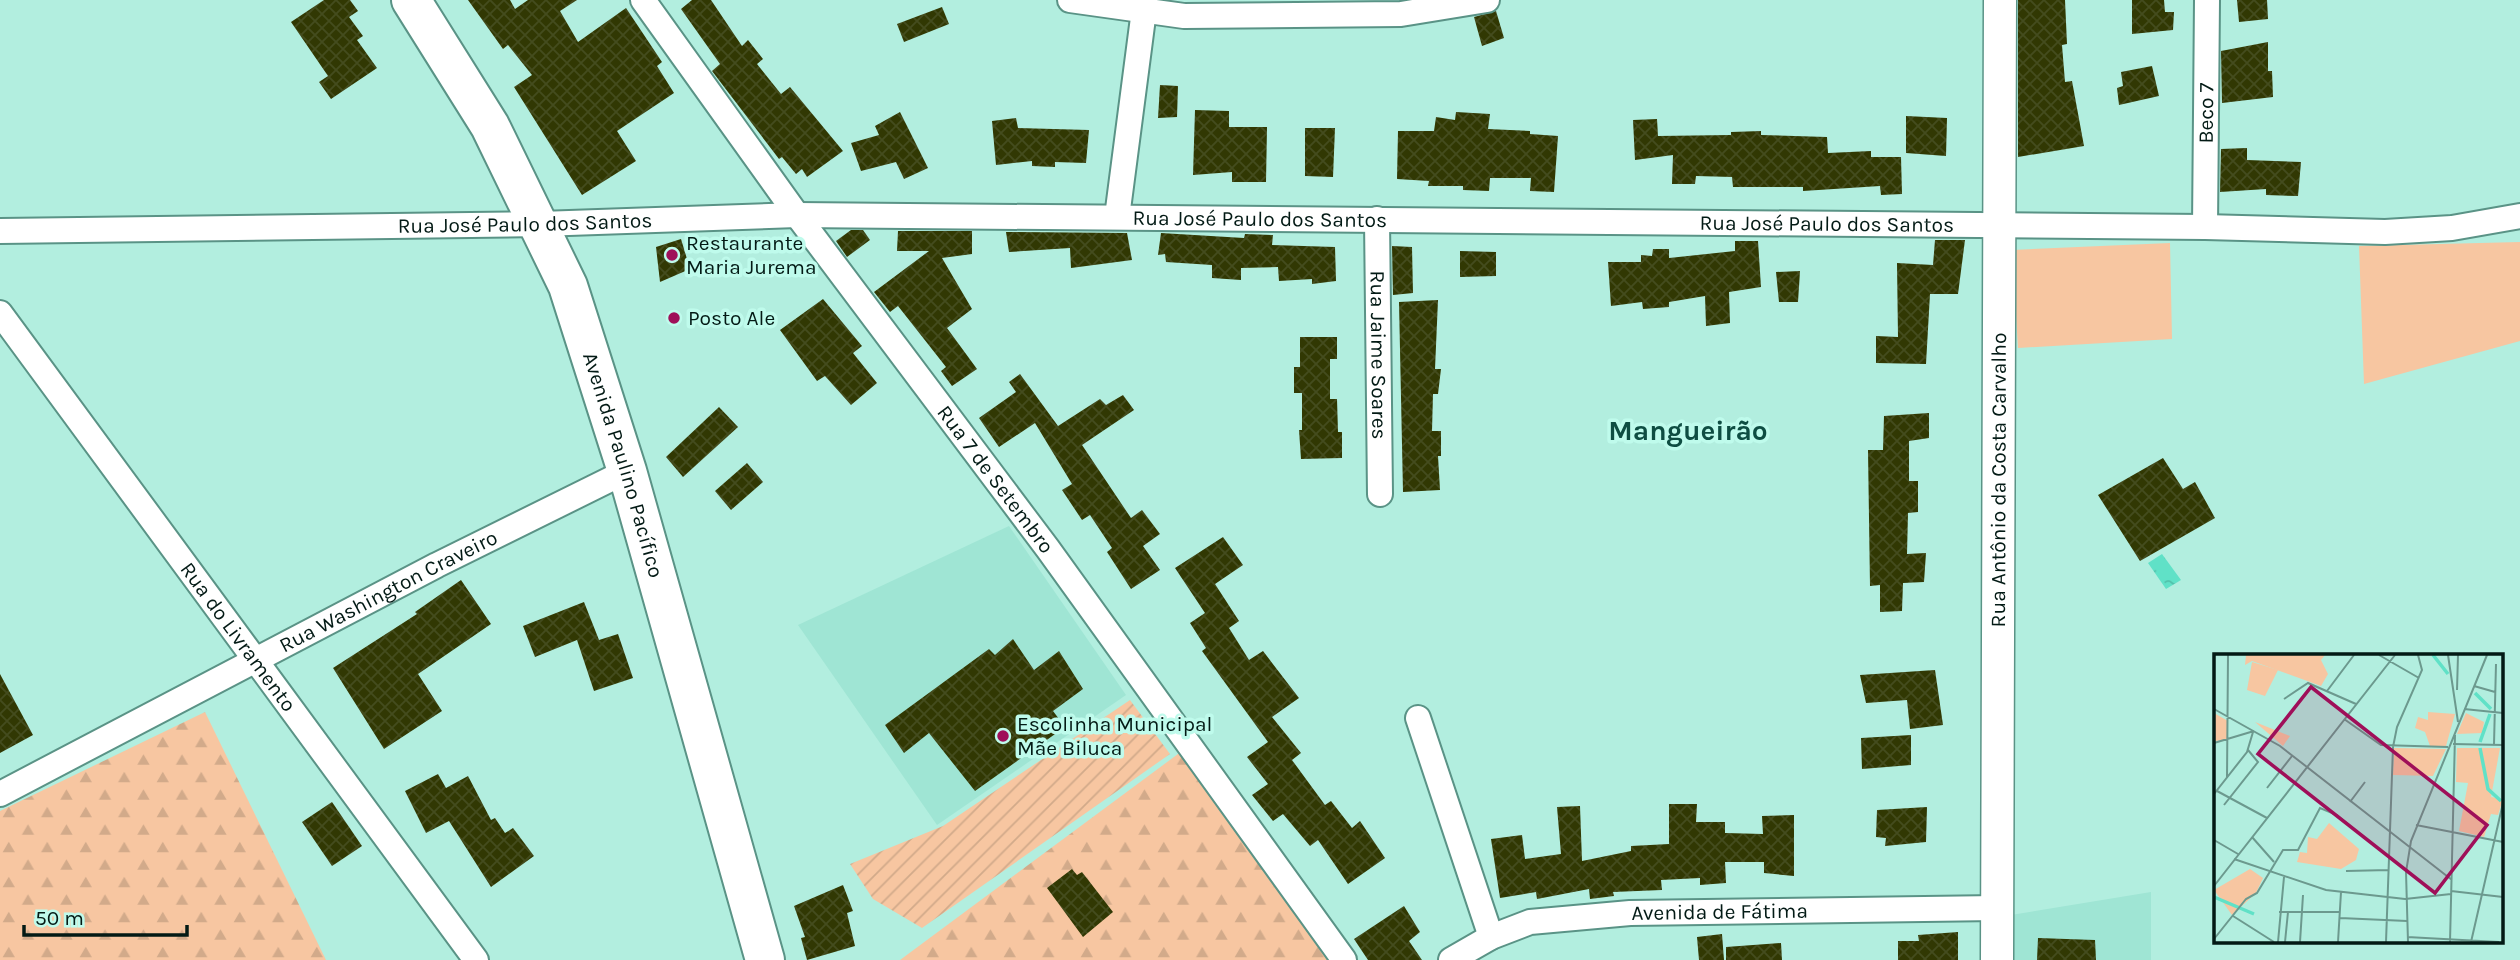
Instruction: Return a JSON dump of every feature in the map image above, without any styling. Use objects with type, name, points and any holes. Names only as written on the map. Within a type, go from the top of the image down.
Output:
[{"type":"main road","name":"Avenida Paulino Pacífico","points":[[411,0],[490,126],[568,286],[627,471],[765,960]]},
{"type":"street","name":"Rua 7 de Setembro","points":[[643,0],[797,215],[1048,549],[1344,960]]},
{"type":"street","points":[[1070,0],[1184,16],[1401,14],[1487,0]]},
{"type":"street","name":"Rua Antônio da Costa Carvalho","points":[[1997,960],[2000,0]]},
{"type":"street","name":"Beco 7","points":[[2205,227],[2207,0]]},
{"type":"street","points":[[1117,217],[1143,10]]},
{"type":"street","name":"Rua José Paulo dos Santos","points":[[0,231],[540,224],[797,215],[2205,227],[2385,232],[2452,228],[2520,216]]},
{"type":"street","name":"Rua Jaime Soares","points":[[1377,219],[1380,494]]},
{"type":"street","name":"Rua do Livramento","points":[[0,313],[477,960]]},
{"type":"street","name":"Rua Washington Craveiro","points":[[0,794],[258,662],[438,565],[627,471]]},
{"type":"street","points":[[1418,718],[1492,937]]},
{"type":"street","name":"Avenida de Fátima","points":[[1451,960],[1492,937],[1530,922],[1630,913],[1997,908]]},
{"type":"shaded area","points":[[1009,526],[1126,695],[937,825],[798,625]]},
{"type":"shaded area","points":[[2151,892],[2151,960],[2005,960],[2005,916]]},
{"type":"green space","points":[[2520,242],[2520,341],[2364,384],[2359,246]]},
{"type":"green space","points":[[2170,243],[2172,339],[2018,348],[2012,250]]},
{"type":"green space","points":[[1130,700],[1170,754],[922,928],[873,899],[850,864],[943,826]]},
{"type":"green space","points":[[205,712],[326,960],[0,960],[0,811]]},
{"type":"green space","points":[[1182,751],[1331,960],[900,960]]},
{"type":"water","points":[[2162,554],[2181,580],[2166,589],[2148,563]]},
{"type":"building","points":[[324,0],[350,0],[358,11],[349,17],[363,36],[357,40],[377,68],[331,99],[319,82],[328,76],[291,22]]},
{"type":"building","points":[[468,0],[510,0],[515,9],[528,0],[577,0],[560,11],[578,42],[626,8],[662,62],[657,66],[674,93],[617,131],[636,161],[582,195],[514,87],[532,75],[508,45],[503,49]]},
{"type":"building","points":[[692,0],[711,0],[742,46],[748,40],[763,59],[757,64],[781,94],[790,87],[843,151],[807,177],[802,169],[796,174],[782,157],[779,159],[712,71],[720,64],[681,9]]},
{"type":"building","points":[[2018,0],[2065,0],[2067,44],[2062,45],[2065,82],[2072,81],[2084,146],[2018,157]]},
{"type":"building","points":[[2132,0],[2164,0],[2165,12],[2174,12],[2173,30],[2132,34]]},
{"type":"building","points":[[2237,0],[2267,0],[2268,19],[2239,22]]},
{"type":"building","points":[[942,7],[949,24],[904,42],[897,24]]},
{"type":"building","points":[[1496,11],[1504,38],[1482,46],[1474,17]]},
{"type":"building","points":[[2268,42],[2268,71],[2272,71],[2273,97],[2222,103],[2221,51]]},
{"type":"building","points":[[2152,66],[2159,96],[2119,105],[2117,88],[2123,86],[2121,72]]},
{"type":"building","points":[[1160,85],[1178,86],[1177,117],[1158,118]]},
{"type":"building","points":[[1195,110],[1229,111],[1229,127],[1267,127],[1266,182],[1232,182],[1232,172],[1193,175]]},
{"type":"building","points":[[900,112],[928,168],[904,179],[896,162],[861,171],[851,143],[879,135],[875,126]]},
{"type":"building","points":[[1456,112],[1490,114],[1488,129],[1530,131],[1530,134],[1558,136],[1554,192],[1530,191],[1531,178],[1490,178],[1489,191],[1463,190],[1463,186],[1428,186],[1429,181],[1397,179],[1398,131],[1434,131],[1436,117],[1455,120]]},
{"type":"building","points":[[1906,116],[1947,118],[1946,156],[1906,153]]},
{"type":"building","points":[[1016,118],[1018,128],[1089,130],[1086,163],[1055,162],[1055,167],[1032,166],[1032,161],[996,165],[992,121]]},
{"type":"building","points":[[1657,119],[1658,136],[1731,135],[1731,132],[1761,131],[1761,135],[1827,137],[1828,153],[1871,151],[1871,157],[1901,157],[1902,194],[1881,195],[1880,186],[1803,191],[1803,187],[1733,187],[1732,177],[1696,176],[1695,184],[1672,184],[1673,155],[1635,160],[1633,120]]},
{"type":"building","points":[[1305,128],[1335,128],[1333,177],[1305,176]]},
{"type":"building","points":[[2247,148],[2247,160],[2301,162],[2298,196],[2266,195],[2266,189],[2220,192],[2221,149]]},
{"type":"building","points":[[851,230],[863,230],[870,240],[847,257],[836,241]]},
{"type":"building","points":[[898,231],[972,231],[972,254],[942,258],[972,309],[947,328],[977,369],[952,386],[941,371],[946,367],[898,306],[890,312],[874,292],[929,251],[897,251]]},
{"type":"building","points":[[1006,232],[1127,233],[1132,260],[1071,268],[1070,248],[1009,252]]},
{"type":"building","points":[[1161,233],[1244,238],[1245,234],[1273,235],[1272,245],[1335,247],[1336,281],[1312,284],[1312,279],[1279,281],[1278,267],[1241,268],[1241,280],[1212,278],[1212,265],[1166,262],[1165,254],[1158,255]]},
{"type":"building","points":[[681,239],[690,269],[660,282],[656,247]]},
{"type":"building","points":[[1935,240],[1965,240],[1958,294],[1930,294],[1926,364],[1876,363],[1876,336],[1898,337],[1897,263],[1933,265]]},
{"type":"building","points":[[1735,241],[1758,241],[1761,287],[1729,292],[1730,323],[1706,326],[1705,296],[1669,302],[1669,307],[1643,309],[1642,302],[1611,306],[1608,262],[1641,262],[1641,255],[1652,256],[1653,249],[1669,249],[1669,258],[1735,251]]},
{"type":"building","points":[[1392,246],[1412,247],[1413,293],[1393,295]]},
{"type":"building","points":[[1460,251],[1496,252],[1496,276],[1460,277]]},
{"type":"building","points":[[1800,271],[1798,302],[1779,302],[1776,272]]},
{"type":"building","points":[[823,299],[862,346],[853,353],[877,383],[851,405],[825,376],[817,381],[780,330]]},
{"type":"building","points":[[1438,300],[1435,369],[1441,369],[1438,394],[1433,394],[1432,431],[1441,431],[1441,456],[1438,456],[1440,490],[1403,492],[1399,302]]},
{"type":"building","points":[[1300,337],[1337,337],[1337,359],[1330,359],[1330,399],[1337,399],[1338,432],[1342,432],[1342,458],[1301,459],[1299,430],[1302,430],[1302,393],[1294,393],[1294,367],[1300,367]]},
{"type":"building","points":[[1020,374],[1058,426],[1100,399],[1106,405],[1123,395],[1134,410],[1082,445],[1131,518],[1142,510],[1160,534],[1143,546],[1160,570],[1131,589],[1107,552],[1112,548],[1090,515],[1082,520],[1062,490],[1072,484],[1035,423],[999,447],[979,418],[1016,392],[1009,382]]},
{"type":"building","points":[[719,407],[738,427],[683,477],[666,457]]},
{"type":"building","points":[[1929,413],[1929,438],[1909,441],[1909,481],[1918,481],[1918,512],[1908,513],[1907,554],[1926,553],[1924,582],[1903,583],[1902,611],[1880,612],[1880,585],[1870,586],[1868,450],[1883,450],[1884,416]]},
{"type":"building","points":[[2163,458],[2183,489],[2195,482],[2215,518],[2140,561],[2098,495]]},
{"type":"building","points":[[747,463],[763,482],[731,510],[715,491]]},
{"type":"building","points":[[1223,537],[1243,565],[1215,584],[1239,621],[1229,628],[1249,660],[1263,651],[1299,698],[1272,717],[1301,753],[1292,760],[1325,805],[1331,801],[1352,828],[1360,821],[1385,858],[1348,884],[1318,840],[1310,846],[1283,814],[1273,821],[1252,795],[1268,784],[1247,757],[1268,742],[1202,651],[1206,648],[1190,623],[1205,613],[1175,568]]},
{"type":"building","points":[[461,580],[491,624],[418,674],[442,711],[384,749],[333,668],[417,614],[415,612]]},
{"type":"building","points":[[584,602],[599,640],[618,634],[633,678],[594,691],[577,640],[535,657],[523,626]]},
{"type":"building","points":[[1013,639],[1034,670],[1059,651],[1083,689],[1053,711],[1065,727],[975,791],[929,733],[904,753],[885,725],[989,649],[995,655]]},
{"type":"building","points":[[1935,670],[1943,725],[1910,729],[1907,700],[1866,703],[1860,675]]},
{"type":"building","points":[[0,674],[33,735],[0,753]]},
{"type":"building","points":[[1911,735],[1911,765],[1862,769],[1861,738]]},
{"type":"building","points":[[438,774],[446,788],[468,776],[491,820],[495,818],[505,833],[513,828],[534,856],[491,887],[449,821],[426,833],[405,791]]},
{"type":"building","points":[[332,802],[362,846],[332,866],[302,822]]},
{"type":"building","points":[[1669,804],[1697,804],[1696,822],[1725,822],[1725,833],[1763,834],[1762,816],[1794,815],[1794,876],[1764,873],[1764,862],[1725,862],[1726,883],[1700,885],[1700,878],[1661,880],[1662,890],[1613,892],[1614,896],[1590,899],[1589,889],[1537,899],[1536,892],[1500,898],[1491,839],[1522,835],[1525,859],[1561,854],[1557,807],[1580,806],[1582,861],[1631,851],[1631,846],[1669,844]]},
{"type":"building","points":[[1927,807],[1926,842],[1885,846],[1886,838],[1876,837],[1877,810]]},
{"type":"building","points":[[1072,869],[1077,875],[1082,872],[1113,912],[1083,937],[1047,888]]},
{"type":"building","points":[[843,885],[853,911],[847,913],[855,946],[807,960],[801,938],[805,937],[794,906]]},
{"type":"building","points":[[1404,906],[1420,932],[1409,941],[1422,960],[1368,960],[1354,939]]},
{"type":"building","points":[[1958,932],[1958,960],[1898,960],[1898,941],[1919,941],[1918,935]]},
{"type":"building","points":[[1722,934],[1724,960],[1699,960],[1697,937]]},
{"type":"building","points":[[2038,938],[2095,940],[2096,960],[2037,960]]},
{"type":"building","points":[[1781,943],[1782,960],[1726,960],[1726,947]]},
{"type":"place","name":"Restaurante Maria Jurema","points":[[672,255]]},
{"type":"place","name":"Posto Ale","points":[[674,318]]},
{"type":"place","name":"Escolinha Municipal Mãe Biluca","points":[[1003,736]]},
{"type":"district","name":"Mangueirão","points":[[1688,430]]}]
